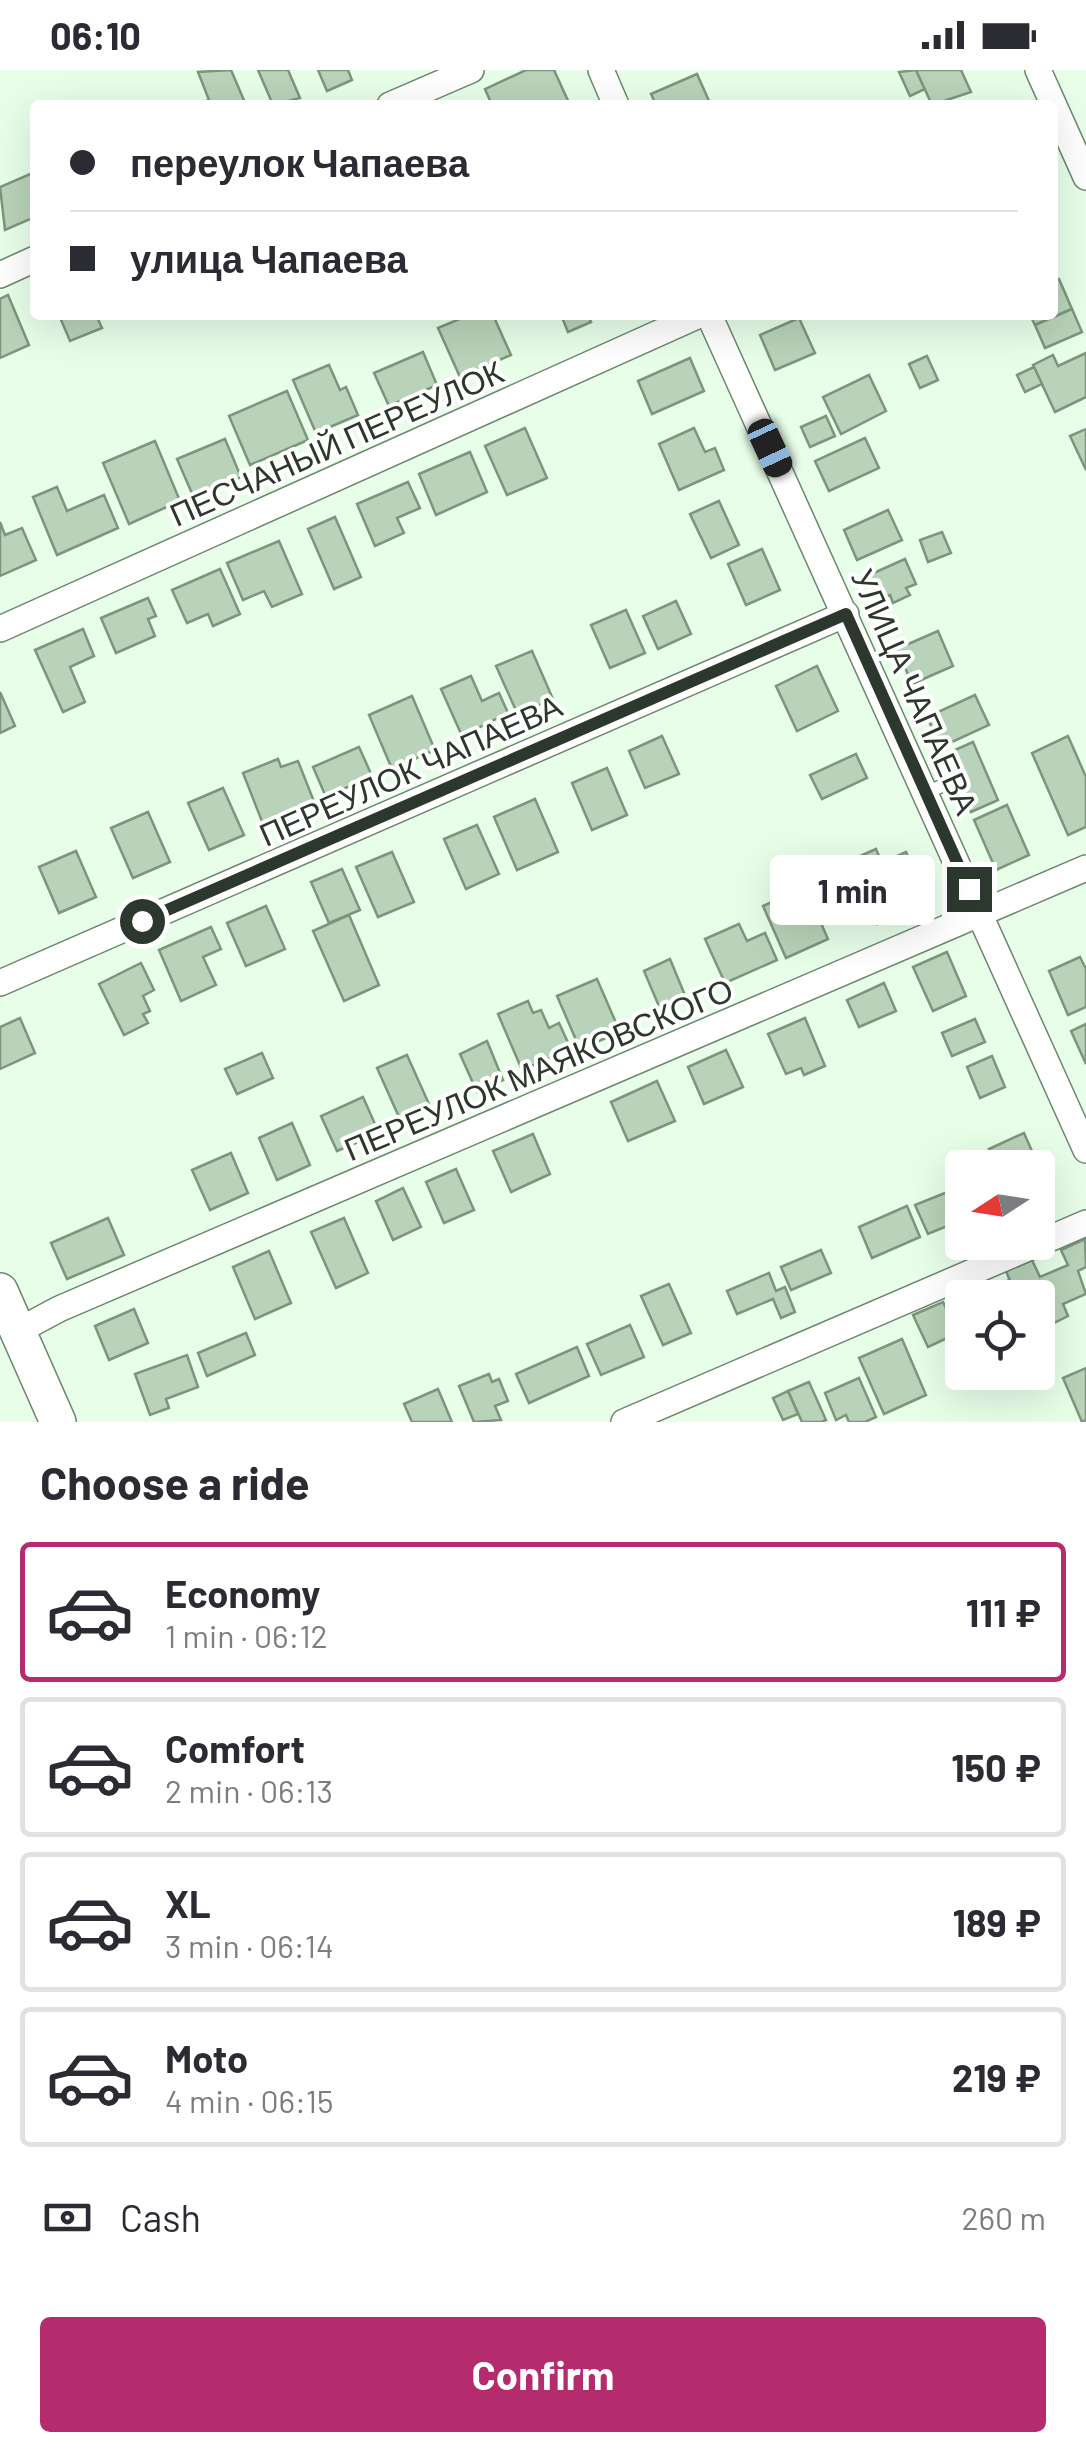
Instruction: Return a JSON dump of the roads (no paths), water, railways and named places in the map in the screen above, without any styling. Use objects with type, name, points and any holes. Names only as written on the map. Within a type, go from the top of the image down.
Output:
[{"type":"street","points":[[402,100],[471,70]]},
{"type":"street","points":[[601,70],[614,100]]},
{"type":"street","points":[[1038,70],[1051,100]]},
{"type":"street","points":[[1058,115],[1086,177]]},
{"type":"street","points":[[0,275],[30,262]]},
{"type":"street","name":"ПЕСЧАНЫЙ ПЕРЕУЛОК","points":[[0,629],[688,320]]},
{"type":"street","name":"УЛИЦА ЧАПАЕВА","points":[[711,320],[1086,1150]]},
{"type":"street","name":"ПЕРЕУЛОК ЧАПАЕВА","points":[[0,983],[846,614]]},
{"type":"street","name":"ПЕРЕУЛОК МАЯКОВСКОГО","points":[[18,1331],[59,1309],[1086,868]]},
{"type":"street","points":[[624,1422],[1086,1223]]},
{"type":"street","points":[[0,1291],[58,1422]]},
{"type":"lane","points":[[926,793],[956,779]]}]
